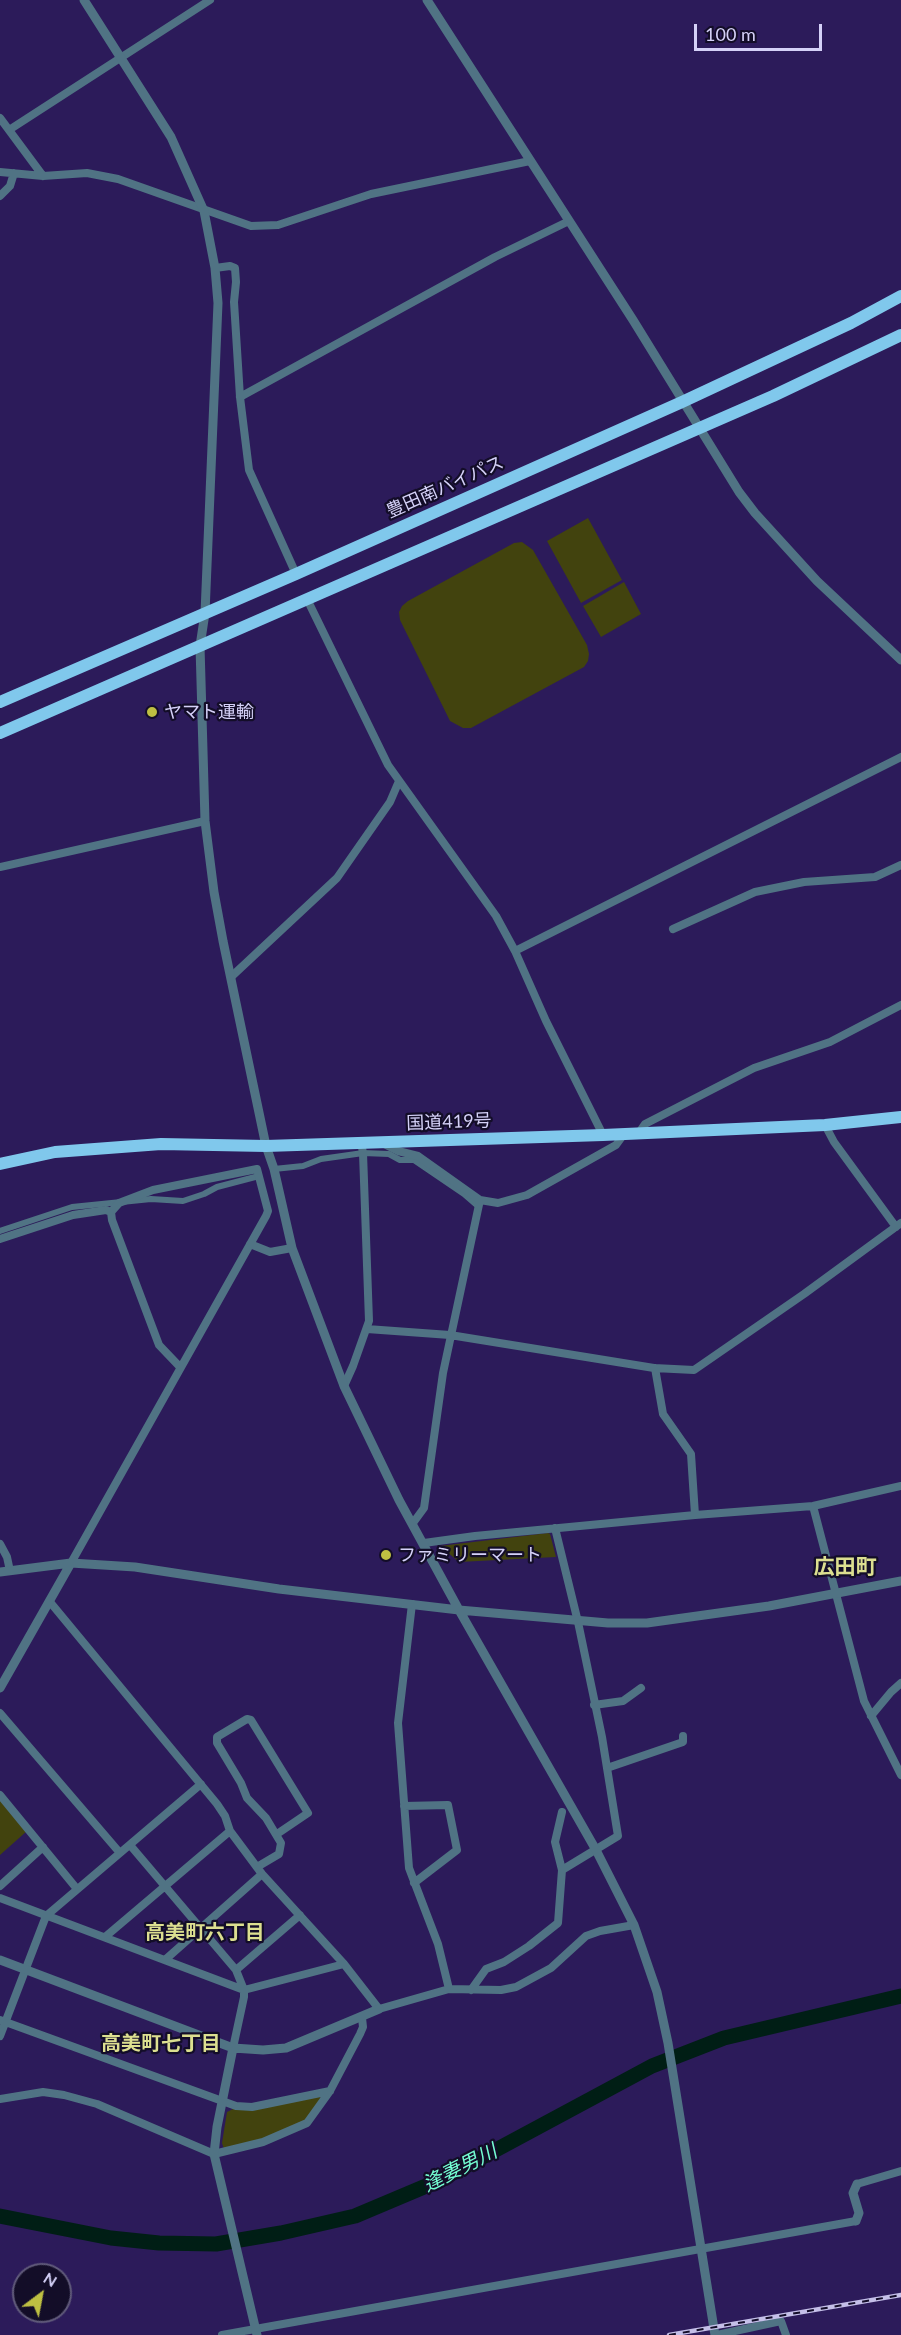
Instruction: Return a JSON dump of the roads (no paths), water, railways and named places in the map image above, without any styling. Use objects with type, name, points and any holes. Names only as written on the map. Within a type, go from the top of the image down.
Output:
[{"type":"highway","name":"豊田南バイパス","points":[[0,702],[296,574],[682,402],[851,324],[901,296]]},
{"type":"highway","points":[[0,733],[698,428],[901,335]]},
{"type":"highway","name":"国道419号","points":[[0,1164],[54,1152],[149,1144],[362,1148],[380,1142],[603,1136],[825,1125],[901,1117]]},
{"type":"street","points":[[84,0],[171,137],[204,211],[215,268],[218,303],[205,613],[200,646],[205,821],[214,892],[231,977],[266,1146],[274,1169],[292,1248],[344,1386],[399,1500],[596,1850],[634,1925],[657,1992],[668,2043],[716,2335],[781,2321],[786,2335]]},
{"type":"street","points":[[9,130],[210,0]]},
{"type":"street","points":[[427,0],[739,492],[755,513],[817,581],[901,660]]},
{"type":"street","points":[[0,118],[43,176]]},
{"type":"street","points":[[0,172],[43,176],[87,173],[118,179],[251,226],[278,225],[370,194],[530,161]]},
{"type":"street","points":[[0,196],[10,186],[14,173]]},
{"type":"street","points":[[240,397],[495,257],[569,221]]},
{"type":"street","points":[[215,268],[230,266],[235,268],[237,282],[234,302],[240,397],[249,470],[296,574]]},
{"type":"street","points":[[307,599],[388,765],[496,916],[515,951],[546,1021],[598,1121],[603,1136]]},
{"type":"street","points":[[515,951],[901,757]]},
{"type":"street","points":[[231,977],[337,878],[390,802],[399,781]]},
{"type":"street","points":[[0,867],[205,821]]},
{"type":"street","points":[[673,928],[755,892],[804,882],[875,877],[901,865]]},
{"type":"street","points":[[638,1134],[645,1124],[754,1068],[830,1042],[901,1005]]},
{"type":"street","points":[[367,1329],[450,1335],[655,1368],[694,1370],[898,1225],[834,1142],[825,1125]]},
{"type":"street","points":[[274,1169],[303,1166],[362,1148],[388,1154],[400,1160],[414,1160],[479,1204],[498,1203],[527,1195],[616,1144],[624,1134]]},
{"type":"street","points":[[380,1142],[398,1151],[418,1156],[479,1204]]},
{"type":"street","points":[[344,1386],[367,1329],[362,1148]]},
{"type":"street","points":[[0,1688],[268,1211],[257,1169],[153,1191],[119,1203],[111,1212],[159,1345],[180,1367]]},
{"type":"street","points":[[0,1230],[72,1207],[151,1199],[183,1201],[204,1194],[217,1186],[259,1176]]},
{"type":"street","points":[[413,1523],[424,1508],[442,1373],[479,1204]]},
{"type":"street","points":[[0,1239],[73,1215],[106,1210],[111,1212]]},
{"type":"street","points":[[250,1244],[270,1252],[292,1248]]},
{"type":"street","points":[[655,1368],[663,1414],[691,1454],[694,1515]]},
{"type":"street","points":[[424,1543],[555,1528],[813,1506],[901,1486]]},
{"type":"street","points":[[813,1506],[864,1701],[901,1774]]},
{"type":"street","points":[[555,1528],[578,1622],[618,1836],[562,1870]]},
{"type":"street","points":[[0,1544],[7,1557],[10,1571]]},
{"type":"street","points":[[0,1572],[71,1563],[135,1567],[279,1588],[459,1610],[578,1622],[647,1623],[770,1606],[901,1581]]},
{"type":"street","points":[[50,1602],[201,1785],[225,1816],[230,1831],[256,1867],[344,1964],[379,2009]]},
{"type":"street","points":[[412,1604],[398,1723],[409,1868],[438,1944],[449,1989]]},
{"type":"street","points":[[871,1716],[901,1683]]},
{"type":"street","points":[[594,1705],[623,1701],[641,1688]]},
{"type":"street","points":[[0,1713],[120,1853]]},
{"type":"street","points":[[256,1867],[279,1854],[282,1846],[266,1818],[247,1798],[241,1783],[217,1743],[217,1737],[247,1719],[251,1720],[308,1813],[277,1834]]},
{"type":"street","points":[[607,1768],[683,1742],[683,1736]]},
{"type":"street","points":[[0,2036],[3,2021],[46,1916],[201,1785]]},
{"type":"street","points":[[0,1795],[77,1889]]},
{"type":"street","points":[[404,1806],[448,1805],[457,1850],[414,1883]]},
{"type":"street","points":[[471,1990],[486,1969],[504,1962],[558,1923],[562,1870],[555,1842],[562,1812]]},
{"type":"street","points":[[105,1937],[230,1831]]},
{"type":"street","points":[[130,1845],[236,1970],[244,1990],[214,2154],[256,2332]]},
{"type":"street","points":[[0,1886],[43,1847]]},
{"type":"street","points":[[166,1959],[262,1874]]},
{"type":"street","points":[[0,1898],[244,1990],[344,1964]]},
{"type":"street","points":[[236,1970],[300,1915]]},
{"type":"street","points":[[0,1960],[233,2048],[263,2050],[286,2048],[379,2009],[449,1989],[516,1987],[551,1968],[586,1936],[634,1925]]},
{"type":"street","points":[[0,2099],[43,2092],[64,2095],[97,2104],[214,2154],[262,2142],[307,2123],[330,2091],[363,2027],[362,2018]]},
{"type":"street","points":[[3,2021],[222,2103],[252,2108],[330,2091]]},
{"type":"street","points":[[222,2335],[256,2332],[701,2247],[856,2221],[859,2212],[853,2193],[857,2184],[901,2171]]},
{"type":"waterway","name":"逢妻男川","points":[[0,2216],[111,2238],[159,2243],[216,2244],[281,2233],[355,2216],[438,2181],[652,2066],[724,2038],[901,1996]]},
{"type":"railway","points":[[669,2335],[901,2295]]},
{"type":"place","name":"ヤマト運輸","points":[[152,712]]},
{"type":"place","name":"ファミリーマート","points":[[386,1555]]},
{"type":"district","name":"広田町","points":[[845,1567]]},
{"type":"district","name":"高美町六丁目","points":[[205,1933]]},
{"type":"district","name":"高美町七丁目","points":[[161,2044]]}]
